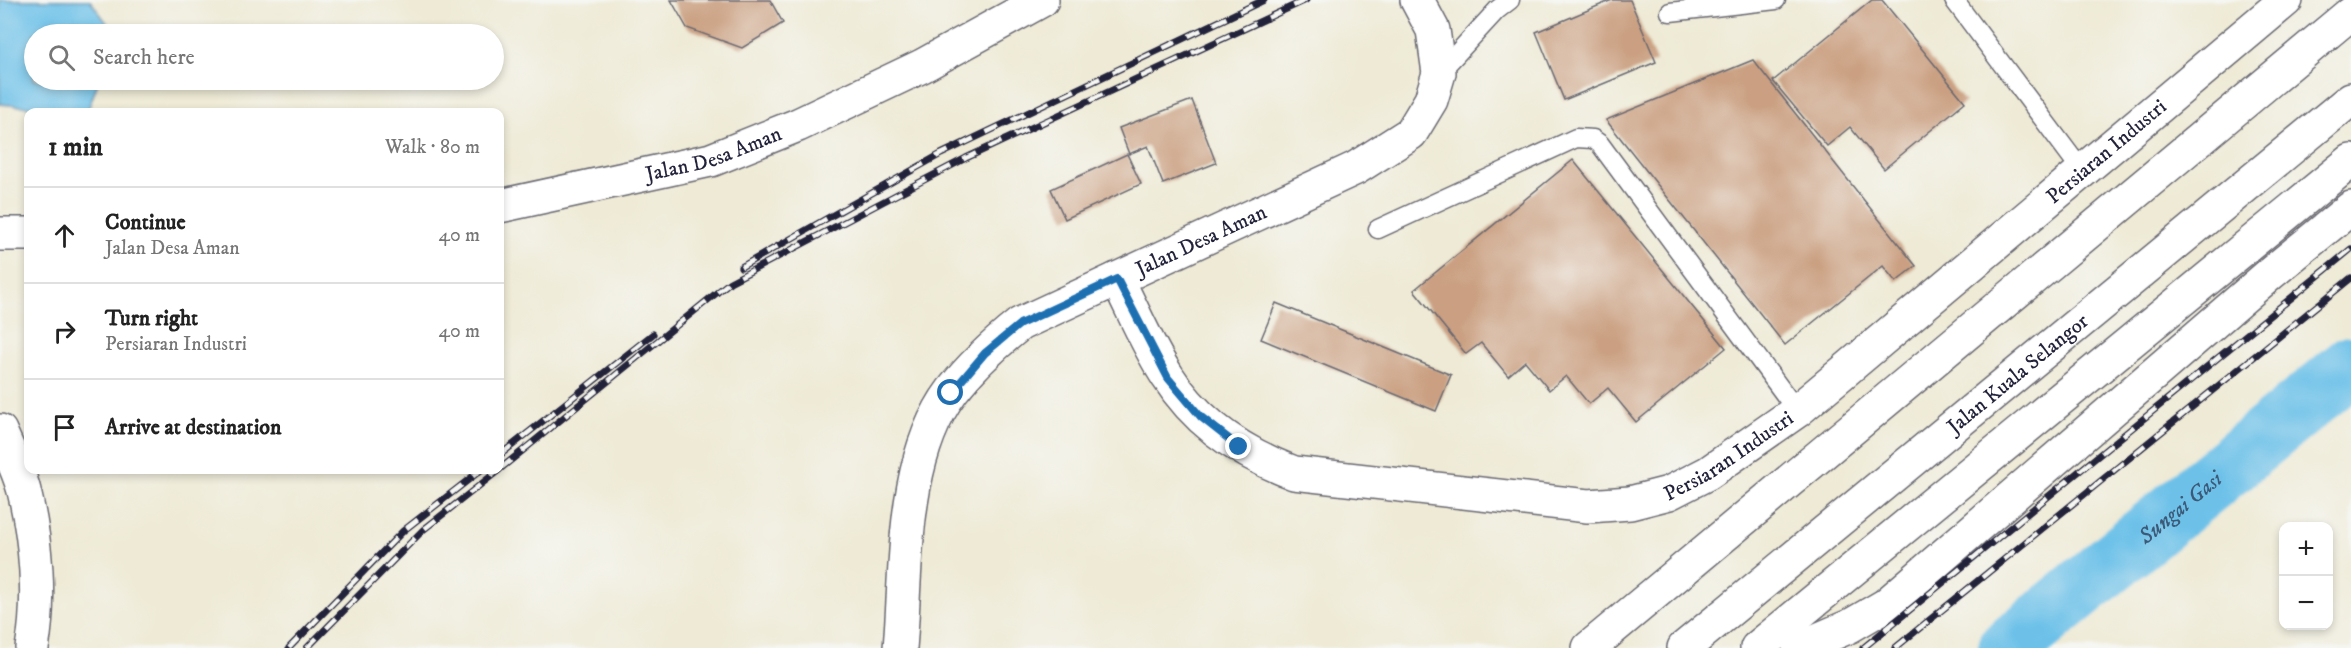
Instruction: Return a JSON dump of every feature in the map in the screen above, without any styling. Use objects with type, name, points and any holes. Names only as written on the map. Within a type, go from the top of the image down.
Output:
[{"type":"main road","name":"Jalan Desa Aman","points":[[504,205],[711,160],[798,125],[922,66],[1042,0]]},
{"type":"main road","name":"Jalan Desa Aman","points":[[900,648],[912,491],[927,438],[951,393],[985,353],[1020,324],[1356,168],[1412,133],[1431,100],[1439,73],[1433,30],[1417,0]]},
{"type":"main road","name":"Persiaran Industri","points":[[1117,279],[1168,378],[1201,417],[1239,447],[1265,462],[1294,473],[1588,506],[1630,503],[1669,493],[1708,473],[1797,411],[2286,0]]},
{"type":"main road","points":[[1589,648],[2351,13]]},
{"type":"main road","name":"Jalan Kuala Selangor","points":[[1684,648],[2351,99]]},
{"type":"main road","points":[[1757,648],[2351,161]]},
{"type":"main road","points":[[1799,648],[1850,626],[1886,605],[2270,274],[2351,208]]},
{"type":"main road","points":[[0,234],[24,234]]},
{"type":"main road","points":[[0,431],[24,490],[35,563],[35,631],[32,648]]},
{"type":"lane","points":[[1439,73],[1497,10],[1510,0]]},
{"type":"lane","points":[[1670,12],[1776,0]]},
{"type":"lane","points":[[1954,0],[2082,171]]},
{"type":"lane","points":[[1378,229],[1576,138],[1593,139],[1600,144],[1797,411]]},
{"type":"water","points":[[0,0],[90,0],[108,24],[24,24],[24,90],[95,90],[88,108],[44,108],[0,104]]},
{"type":"building","points":[[671,0],[770,0],[783,23],[742,48],[687,28]]},
{"type":"building","points":[[1612,0],[1630,0],[1656,62],[1564,100],[1536,32]]},
{"type":"building","points":[[1872,0],[1882,0],[1965,102],[1884,169],[1850,127],[1827,146],[1773,81]]},
{"type":"building","points":[[1753,60],[1916,266],[1896,282],[1883,266],[1785,345],[1606,120]]},
{"type":"building","points":[[1192,100],[1216,163],[1163,184],[1148,146],[1129,154],[1119,128]]},
{"type":"building","points":[[1127,154],[1141,184],[1065,219],[1051,189]]},
{"type":"building","points":[[1573,160],[1726,348],[1636,422],[1608,388],[1589,404],[1566,376],[1549,390],[1525,361],[1508,376],[1481,343],[1466,354],[1414,290]]},
{"type":"building","points":[[1276,303],[1451,375],[1436,411],[1261,339]]},
{"type":"waterway","name":"Sungai Gasi","points":[[2008,648],[2351,366]]},
{"type":"railway","points":[[741,267],[941,154],[1264,0]]},
{"type":"railway","points":[[504,466],[730,282],[966,158],[1306,0]]},
{"type":"railway","points":[[1863,648],[2351,249]]},
{"type":"railway","points":[[1895,648],[2351,278]]},
{"type":"railway","points":[[504,452],[653,334]]},
{"type":"railway","points":[[289,648],[403,531],[476,474]]},
{"type":"railway","points":[[307,648],[423,530],[494,474]]},
{"type":"route","points":[[951,393],[985,353],[1020,324],[1117,279],[1168,378],[1201,417],[1239,447]]}]
